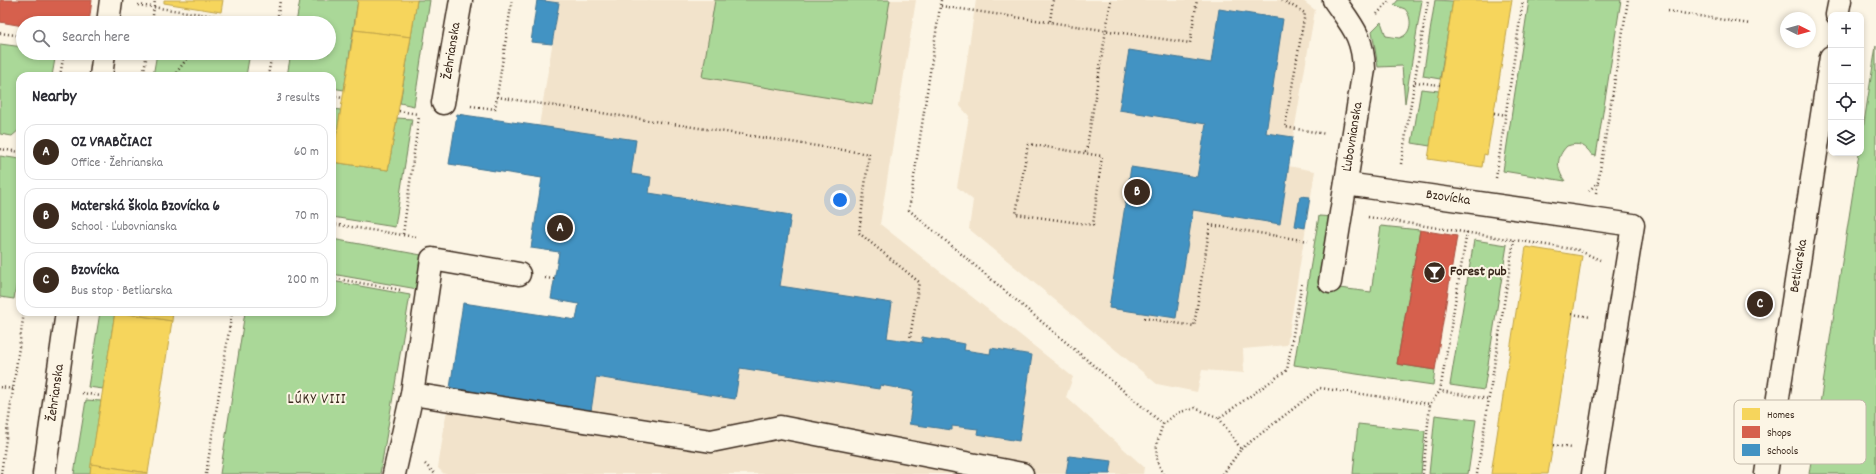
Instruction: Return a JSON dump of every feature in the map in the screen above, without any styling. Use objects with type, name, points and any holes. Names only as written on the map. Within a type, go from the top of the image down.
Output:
[{"type":"street","points":[[109,16],[111,0]]},
{"type":"street","name":"Žehrianska","points":[[444,103],[461,0]]},
{"type":"street","name":"Ľubovnianska","points":[[1330,282],[1363,79],[1364,58],[1363,49],[1358,35],[1334,0]]},
{"type":"street","points":[[1838,12],[1840,0]]},
{"type":"street","points":[[102,72],[103,60]]},
{"type":"street","name":"Betliarska","points":[[1778,400],[1828,76]]},
{"type":"street","name":"Bzovícka","points":[[1346,184],[1633,225],[1593,474]]},
{"type":"street","points":[[394,474],[412,394],[432,259],[519,274]]},
{"type":"street","name":"Žehrianska","points":[[44,474],[66,316]]},
{"type":"street","points":[[412,394],[711,441],[780,427],[1022,474]]},
{"type":"street","name":"Betliarska","points":[[1766,474],[1768,464]]},
{"type":"path","points":[[153,16],[155,0]]},
{"type":"path","points":[[278,16],[280,0]]},
{"type":"path","points":[[444,103],[495,109],[512,0]]},
{"type":"path","points":[[941,0],[909,210],[1163,424]]},
{"type":"path","points":[[1050,21],[1053,0]]},
{"type":"path","points":[[1086,152],[1111,0]]},
{"type":"path","points":[[940,6],[1106,29],[1190,43],[1197,0]]},
{"type":"path","points":[[1282,0],[1304,13],[1285,127],[1327,134]]},
{"type":"path","points":[[1401,165],[1428,0]]},
{"type":"path","points":[[1519,208],[1496,182],[1523,0]]},
{"type":"path","points":[[1588,192],[1598,182],[1628,0]]},
{"type":"path","points":[[154,8],[218,16]]},
{"type":"path","points":[[1668,11],[1750,24]]},
{"type":"path","points":[[0,33],[16,35]]},
{"type":"path","points":[[61,72],[63,60]]},
{"type":"path","points":[[144,72],[146,60]]},
{"type":"path","points":[[177,72],[186,60]]},
{"type":"path","points":[[269,72],[271,60]]},
{"type":"path","points":[[1415,82],[1440,85]]},
{"type":"path","points":[[336,97],[342,98]]},
{"type":"path","points":[[497,97],[869,154],[859,233],[919,282],[910,338]]},
{"type":"path","points":[[399,111],[419,114]]},
{"type":"path","points":[[1494,113],[1506,115]]},
{"type":"path","points":[[1325,140],[1328,126]]},
{"type":"path","points":[[1028,144],[1086,152],[1102,156],[1092,225],[1016,214],[1028,144]]},
{"type":"path","points":[[0,149],[16,151]]},
{"type":"path","points":[[1394,164],[1408,167]]},
{"type":"path","points":[[1341,213],[1578,250],[1601,260],[1599,267]]},
{"type":"path","points":[[336,225],[434,239],[432,259]]},
{"type":"path","points":[[1144,318],[1194,326],[1210,225],[1308,241]]},
{"type":"path","points":[[1423,474],[1430,404],[1440,391],[1467,232]]},
{"type":"path","points":[[1307,248],[1309,234]]},
{"type":"path","points":[[1477,474],[1514,240]]},
{"type":"path","points":[[336,279],[427,295]]},
{"type":"path","points":[[1219,418],[1287,370],[1302,279]]},
{"type":"path","points":[[1590,325],[1593,310]]},
{"type":"path","points":[[1572,314],[1592,317]]},
{"type":"path","points":[[1,474],[23,316]]},
{"type":"path","points":[[206,474],[231,316]]},
{"type":"path","points":[[0,387],[13,389]]},
{"type":"path","points":[[1223,474],[1241,449],[1320,388],[1430,404]]},
{"type":"path","points":[[1440,391],[1489,399]]},
{"type":"path","points":[[81,393],[102,396]]},
{"type":"path","points":[[1163,474],[1157,461],[1156,443],[1163,424],[1177,413],[1195,408],[1219,418],[1241,449]]},
{"type":"path","points":[[1570,455],[1572,441]]},
{"type":"path","points":[[1552,445],[1571,448]]},
{"type":"shaded area","points":[[539,0],[916,0],[880,224],[1073,377],[1066,397],[1144,467],[1143,474],[444,474],[438,468],[463,303],[576,320],[578,304],[551,299],[559,252],[531,248],[542,178],[449,164],[457,114],[539,126],[559,3]]},
{"type":"shaded area","points":[[976,0],[1302,0],[1315,10],[1288,166],[1315,171],[1287,345],[1243,349],[1244,373],[1202,370],[1197,392],[1157,384],[969,229],[973,200],[957,187],[969,116],[960,106]]},
{"type":"green space","points":[[300,0],[358,0],[344,90],[336,89],[336,72],[288,72],[290,60],[336,60],[336,16],[297,16]]},
{"type":"green space","points":[[417,0],[430,0],[414,106],[400,103]]},
{"type":"green space","points":[[715,0],[890,0],[873,105],[702,77]]},
{"type":"green space","points":[[1398,0],[1422,0],[1405,103],[1402,66],[1378,67],[1372,31],[1381,22],[1386,36],[1399,38],[1407,33],[1410,26],[1408,13],[1405,9],[1394,5]]},
{"type":"green space","points":[[1435,0],[1453,1],[1440,79],[1423,76]]},
{"type":"green space","points":[[1529,0],[1621,0],[1596,156],[1592,155],[1581,145],[1575,144],[1567,146],[1563,150],[1558,163],[1560,172],[1565,181],[1503,171]]},
{"type":"green space","points":[[0,44],[16,46],[16,60],[55,60],[53,72],[16,72],[16,132],[12,136],[0,134]]},
{"type":"green space","points":[[1876,46],[1876,474],[1809,474],[1811,464],[1866,464],[1866,400],[1821,400],[1859,156],[1864,156],[1864,123]]},
{"type":"green space","points":[[156,60],[249,60],[247,72],[154,72]]},
{"type":"green space","points":[[1421,89],[1439,91],[1430,146],[1412,143]]},
{"type":"green space","points":[[336,109],[341,110],[336,139]]},
{"type":"green space","points":[[397,118],[412,119],[395,227],[336,218],[336,163],[388,170]]},
{"type":"green space","points":[[0,156],[16,158],[16,287],[14,299],[0,297]]},
{"type":"green space","points":[[1319,216],[1334,217],[1323,286],[1371,292],[1381,226],[1420,230],[1397,364],[1435,370],[1433,385],[1294,365]]},
{"type":"green space","points":[[336,240],[427,256],[423,290],[336,275]]},
{"type":"green space","points":[[1474,240],[1507,245],[1484,390],[1450,385]]},
{"type":"green space","points":[[336,282],[410,295],[380,474],[220,474],[244,316],[336,316]]},
{"type":"green space","points":[[99,316],[114,316],[103,389],[88,387]]},
{"type":"green space","points":[[86,400],[101,401],[90,474],[74,474]]},
{"type":"green space","points":[[1435,415],[1476,420],[1468,474],[1429,474]]},
{"type":"green space","points":[[1358,424],[1425,431],[1421,474],[1353,474]]},
{"type":"building: Homes","points":[[164,0],[223,0],[221,12],[164,3]]},
{"type":"building: Homes","points":[[358,0],[417,0],[411,37],[354,30]]},
{"type":"building: Homes","points":[[1453,0],[1512,0],[1487,155],[1484,154],[1482,167],[1428,159]]},
{"type":"building: Homes","points":[[354,30],[411,37],[388,170],[336,163],[336,138]]},
{"type":"building: Homes","points":[[1526,247],[1582,256],[1553,445],[1548,474],[1491,474]]},
{"type":"building: Homes","points":[[114,316],[140,316],[172,321],[148,473],[91,464]]},
{"type":"building: Homes","points":[[142,316],[173,316],[172,321]]},
{"type":"building: Homes","points":[[91,464],[148,473],[148,474],[90,474]]},
{"type":"building: Shops","points":[[0,0],[92,0],[90,16],[16,16],[16,25],[0,22]]},
{"type":"building: Shops","points":[[1420,230],[1457,236],[1435,370],[1397,364]]},
{"type":"building: Schools","points":[[537,0],[559,3],[552,44],[531,42]]},
{"type":"building: Schools","points":[[1219,9],[1283,19],[1266,133],[1293,137],[1280,224],[1193,210],[1176,318],[1109,308],[1131,167],[1197,177],[1206,124],[1119,110],[1129,50],[1211,63]]},
{"type":"building: Schools","points":[[457,114],[636,140],[631,174],[651,177],[649,193],[791,215],[780,286],[892,303],[887,338],[922,343],[922,337],[965,344],[964,350],[990,354],[991,348],[1032,355],[1019,441],[977,434],[978,429],[952,426],[952,430],[909,424],[914,391],[880,385],[879,389],[740,368],[735,399],[596,377],[591,411],[450,388],[463,303],[576,320],[579,304],[551,299],[559,252],[531,248],[542,178],[449,164]]},
{"type":"building: Schools","points":[[1300,196],[1310,197],[1305,228],[1295,226]]},
{"type":"building: Schools","points":[[1069,456],[1112,461],[1110,474],[1066,474]]},
{"type":"place","name":"Materská škola Bzovícka 6","points":[[1137,192]]},
{"type":"place","name":"OZ VRABČIACI","points":[[560,228]]},
{"type":"place","name":"Forest pub","points":[[1434,272]]},
{"type":"place","name":"Bzovícka","points":[[1760,304]]},
{"type":"district","name":"LÚKY VIII","points":[[317,400]]}]
